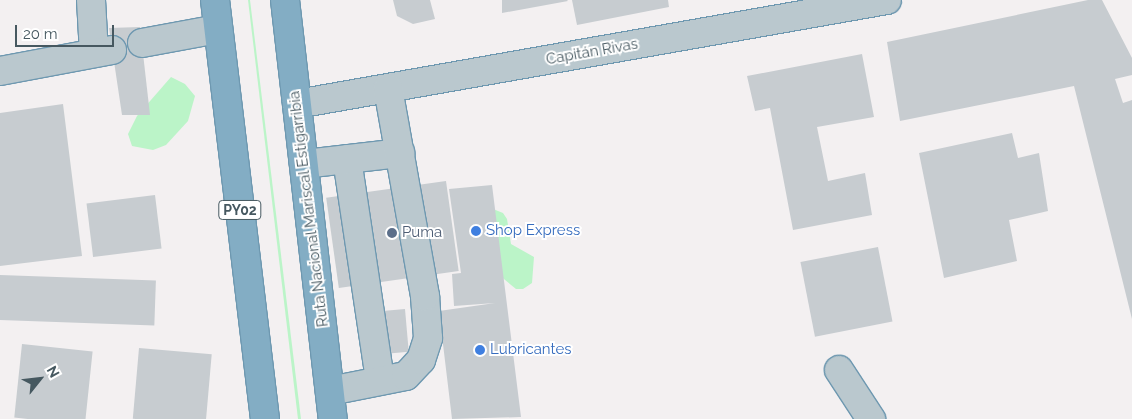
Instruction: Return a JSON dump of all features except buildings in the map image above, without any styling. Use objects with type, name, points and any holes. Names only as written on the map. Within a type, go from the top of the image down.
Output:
[{"type":"highway","name":"PY02","points":[[215,0],[265,419]]},
{"type":"highway","name":"Ruta Nacional Mariscal Estigarribia","points":[[284,0],[333,419]]},
{"type":"street","points":[[0,71],[103,51],[91,0]]},
{"type":"street","name":"Capitán Rivas","points":[[297,104],[887,0]]},
{"type":"street","points":[[142,43],[218,29]]},
{"type":"street","points":[[330,391],[406,376],[422,360],[428,338],[425,296],[388,88]]},
{"type":"street","points":[[304,164],[400,153]]},
{"type":"street","points":[[347,159],[380,381]]},
{"type":"street","points":[[839,370],[871,419]]},
{"type":"green space","points":[[248,0],[250,0],[301,419],[298,419]]},
{"type":"green space","points":[[171,77],[185,84],[195,96],[188,121],[166,145],[153,150],[132,146],[128,134],[137,116]]},
{"type":"green space","points":[[493,209],[503,213],[507,219],[511,244],[534,257],[532,283],[523,289],[516,289],[499,275]]},
{"type":"place","name":"Shop Express","points":[[476,231]]},
{"type":"place","name":"Puma","points":[[392,233]]},
{"type":"place","name":"Lubricantes","points":[[480,350]]}]
